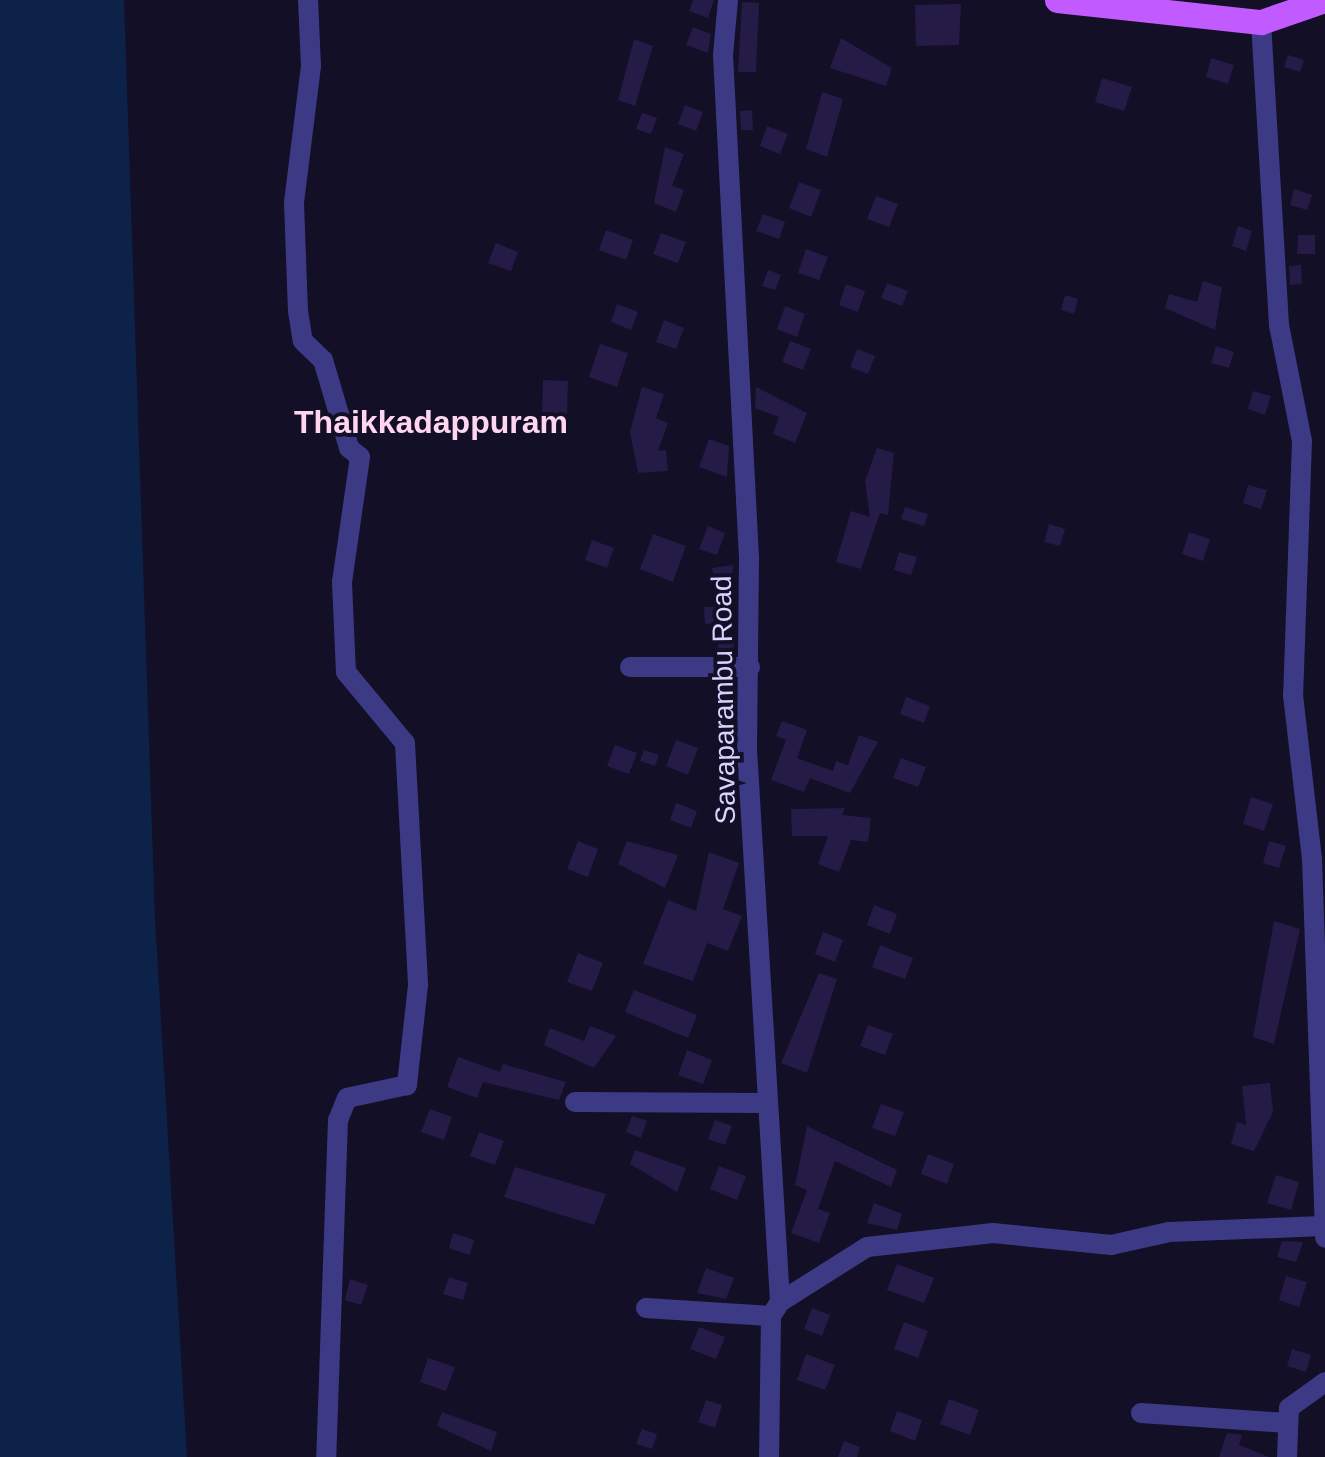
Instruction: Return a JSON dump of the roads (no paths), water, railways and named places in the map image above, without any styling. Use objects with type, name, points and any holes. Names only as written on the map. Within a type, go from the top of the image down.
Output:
[{"type":"main road","points":[[1056,0],[1261,22],[1309,3]]},
{"type":"street","points":[[308,0],[311,66],[294,203],[298,312],[302,341],[323,360],[349,448],[360,457],[342,582],[346,672],[404,742],[418,985],[406,1085],[347,1098],[338,1120],[326,1457]]},
{"type":"street","name":"Savaparambu Road","points":[[728,0],[763,1103],[775,1309],[769,1457]]},
{"type":"street","points":[[646,1308],[775,1309],[867,1247],[994,1234],[1111,1244],[1169,1232],[1324,1232],[1312,859],[1293,695],[1302,441],[1279,325],[1261,22]]},
{"type":"street","points":[[630,667],[750,667]]},
{"type":"street","points":[[575,1102],[763,1103]]},
{"type":"street","points":[[1287,1457],[1290,1408],[1325,1382]]},
{"type":"street","points":[[1142,1413],[1287,1422]]},
{"type":"water","points":[[0,0],[124,0],[155,919],[187,1457],[0,1457]]},
{"type":"district","name":"Thaikkadappuram","points":[[431,422]]}]
